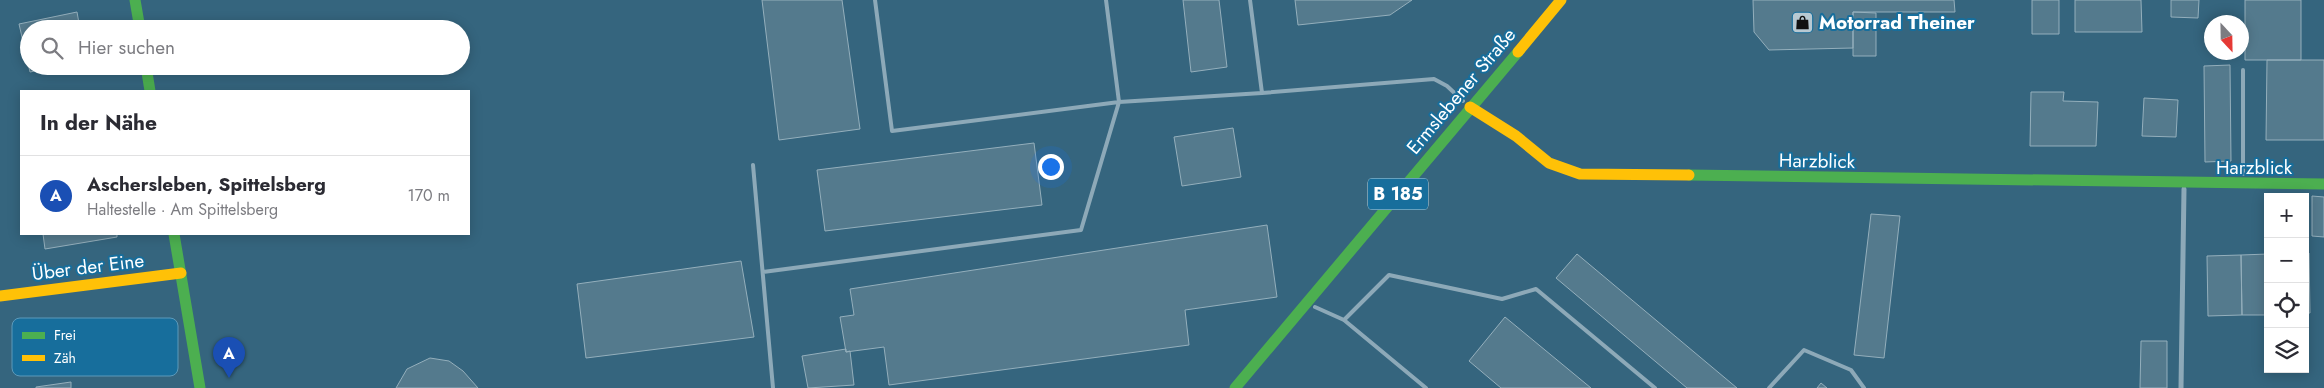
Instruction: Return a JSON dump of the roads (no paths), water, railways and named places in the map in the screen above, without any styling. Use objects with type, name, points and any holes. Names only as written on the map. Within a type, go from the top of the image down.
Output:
[{"type":"street","points":[[135,0],[138,20]]},
{"type":"street","name":"Ermslebener Straße","points":[[1235,388],[1561,0]]},
{"type":"street","points":[[147,75],[150,90]]},
{"type":"street","name":"Harzblick","points":[[1470,107],[1516,136],[1549,163],[1580,174],[2184,184],[2324,184]]},
{"type":"street","points":[[2181,388],[2184,184]]},
{"type":"street","points":[[174,235],[200,388]]},
{"type":"street","name":"Über der Eine","points":[[0,296],[180,273]]},
{"type":"lane","points":[[875,0],[892,131],[1119,102],[1434,79],[1447,86],[1470,107]]},
{"type":"lane","points":[[763,272],[1081,230],[1119,102],[1106,0]]},
{"type":"lane","points":[[1250,0],[1262,93]]},
{"type":"lane","points":[[2243,70],[2243,184]]},
{"type":"lane","points":[[753,166],[773,388]]},
{"type":"lane","points":[[1344,320],[1389,274],[1502,299],[1536,289],[1655,388]]},
{"type":"lane","points":[[1306,303],[1344,320],[1426,388]]},
{"type":"lane","points":[[1769,388],[1804,350],[1851,370],[1864,388]]},
{"type":"place","name":"Motorrad Theiner","points":[[1803,22]]},
{"type":"place","name":"Aschersleben, Spittelsberg","points":[[229,378]]}]
